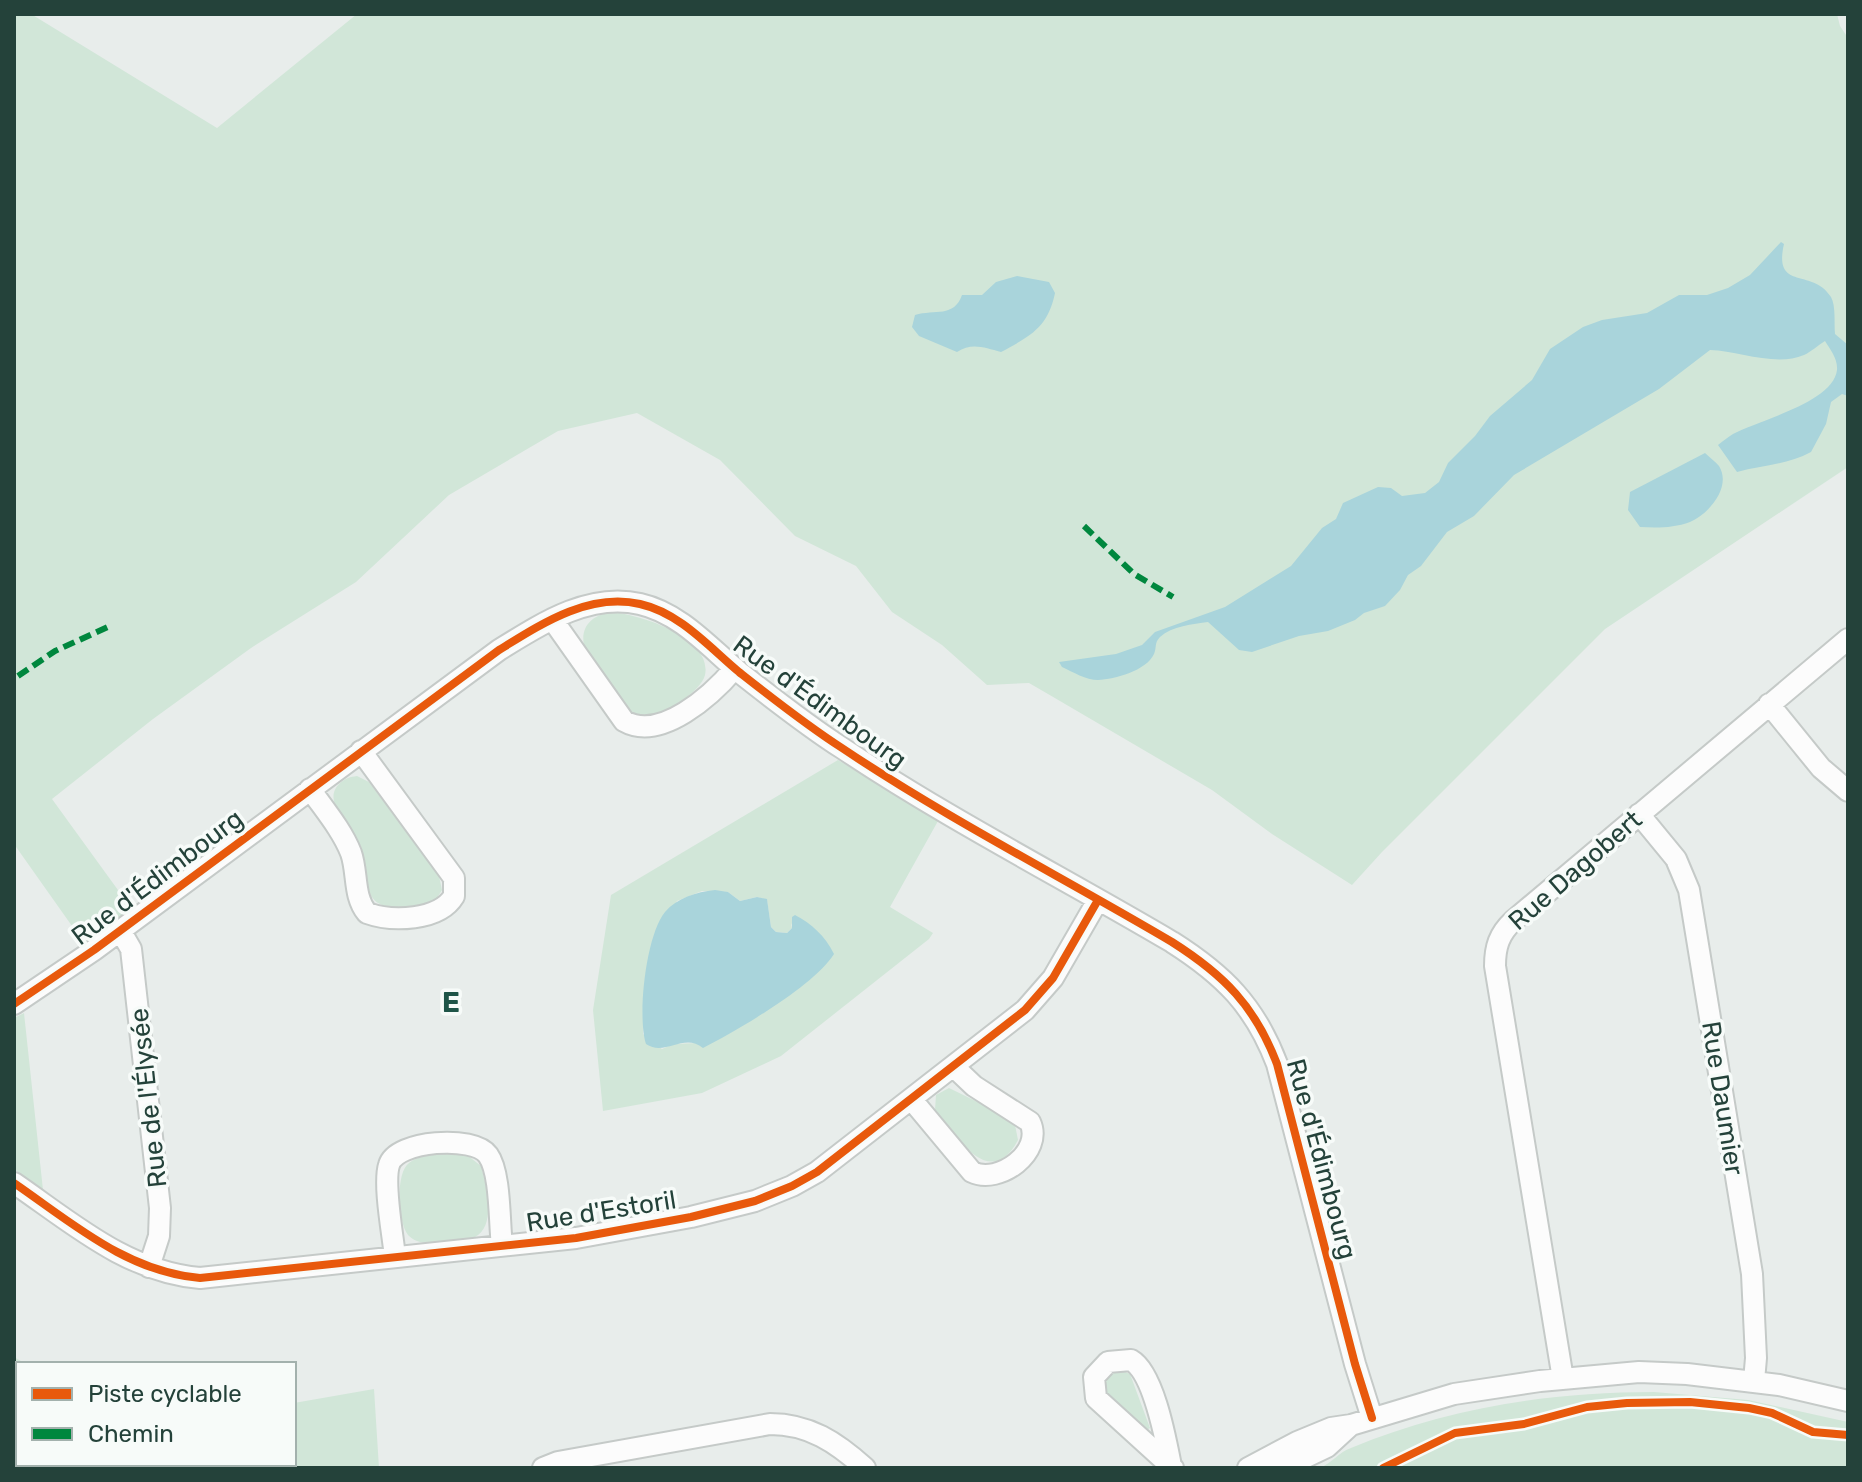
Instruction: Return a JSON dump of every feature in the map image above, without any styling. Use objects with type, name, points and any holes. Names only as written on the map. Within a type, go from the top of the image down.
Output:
[{"type":"street","name":"Rue d'Édimbourg","points":[[14,1004],[120,930],[499,650],[575,609],[605,602],[637,603],[657,609],[678,621],[809,725],[860,760],[1172,942],[1218,973],[1248,1007],[1264,1033],[1282,1081],[1355,1364],[1372,1418]]},
{"type":"street","name":"Rue d'Édimbourg","points":[[552,619],[624,721],[635,726],[655,727],[675,718],[721,683],[735,668]]},
{"type":"street","name":"Rue Dagobert","points":[[1563,1379],[1495,954],[1500,936],[1513,921],[1848,639]]},
{"type":"street","points":[[1769,704],[1821,768],[1848,791]]},
{"type":"street","points":[[310,789],[347,845],[355,867],[358,897],[367,913],[387,918],[402,917],[432,913],[449,904],[456,887],[454,878],[361,751]]},
{"type":"street","name":"Rue Daumier","points":[[1639,814],[1676,859],[1689,890],[1752,1274],[1756,1358],[1754,1381]]},
{"type":"street","name":"Rue d'Estoril","points":[[14,1183],[108,1248],[173,1275],[212,1277],[614,1232],[739,1206],[767,1197],[817,1172],[954,1067],[1035,1000],[1053,978],[1098,900]]},
{"type":"street","name":"Rue de l'Élysée","points":[[120,930],[131,949],[160,1208],[159,1236],[149,1267]]},
{"type":"street","points":[[912,1100],[972,1172],[986,1177],[996,1175],[1013,1164],[1030,1147],[1033,1138],[1030,1122],[974,1086],[954,1067]]},
{"type":"street","name":"Rue d'Estoril","points":[[395,1257],[388,1168],[395,1155],[410,1147],[468,1143],[485,1151],[494,1169],[502,1246]]},
{"type":"street","points":[[1131,1360],[1143,1371],[1162,1425],[1172,1467],[1096,1398],[1094,1377],[1108,1362],[1131,1360]]},
{"type":"street","points":[[1248,1468],[1317,1433],[1465,1391],[1563,1379],[1648,1372],[1754,1381],[1848,1401]]},
{"type":"street","points":[[543,1468],[558,1462],[770,1424],[794,1425],[818,1433],[865,1468]]},
{"type":"street","points":[[1283,1468],[1327,1447],[1351,1425]]},
{"type":"green space","points":[[14,14],[31,14],[217,128],[357,14],[1837,14],[1848,38],[1848,467],[1605,629],[1352,885],[1272,834],[1212,790],[1029,683],[987,685],[942,645],[892,612],[856,566],[795,536],[720,460],[637,413],[558,431],[449,495],[356,582],[251,648],[153,719],[52,799],[131,908],[84,943],[14,844]]},
{"type":"green space","points":[[611,612],[655,623],[686,639],[704,661],[702,682],[686,698],[664,711],[643,716],[629,710],[602,675],[583,643],[585,630],[592,620]]},
{"type":"green space","points":[[838,760],[938,821],[890,907],[933,933],[929,939],[781,1056],[702,1093],[603,1111],[593,1010],[611,895]],"holes":[[[702,891],[728,892],[740,901],[757,897],[767,900],[771,927],[776,932],[787,933],[792,928],[791,923],[815,973],[697,1043],[673,1044],[662,1049],[643,1034],[648,964],[677,901]]]},
{"type":"green space","points":[[357,776],[369,782],[439,876],[442,890],[435,901],[398,908],[379,904],[373,898],[361,847],[340,815],[334,799],[340,783]]},
{"type":"green space","points":[[24,1013],[43,1190],[14,1169],[14,1018]]},
{"type":"green space","points":[[949,1088],[996,1111],[1015,1125],[1018,1140],[1007,1155],[996,1161],[985,1160],[963,1144],[935,1110],[936,1095]]},
{"type":"green space","points":[[458,1153],[467,1155],[481,1166],[488,1204],[486,1224],[482,1232],[469,1239],[425,1243],[416,1240],[408,1235],[400,1210],[400,1187],[405,1168],[420,1158]]},
{"type":"green space","points":[[14,1357],[23,1362],[16,1362],[16,1466],[296,1466],[296,1403],[374,1389],[379,1468],[14,1468]]},
{"type":"green space","points":[[1120,1370],[1130,1374],[1150,1428],[1147,1430],[1106,1394],[1107,1377]]},
{"type":"green space","points":[[1654,1392],[1748,1400],[1848,1422],[1848,1468],[1320,1468],[1343,1452],[1387,1434],[1462,1413],[1538,1399]]},
{"type":"water","points":[[1781,242],[1784,244],[1784,268],[1789,274],[1815,283],[1831,297],[1835,334],[1848,345],[1848,396],[1842,394],[1831,402],[1826,424],[1811,452],[1784,462],[1737,472],[1718,445],[1733,434],[1793,409],[1823,392],[1837,370],[1835,358],[1825,341],[1804,355],[1782,359],[1710,350],[1659,389],[1514,475],[1474,516],[1447,532],[1385,606],[1328,631],[1299,636],[1252,652],[1239,650],[1208,622],[1183,626],[1160,637],[1154,654],[1144,665],[1121,676],[1105,679],[1084,677],[1062,667],[1059,662],[1116,654],[1142,645],[1155,632],[1225,607],[1291,566],[1322,528],[1336,519],[1343,503],[1378,487],[1391,488],[1402,496],[1425,493],[1439,482],[1448,463],[1490,416],[1532,380],[1550,349],[1583,327],[1602,320],[1647,313],[1679,295],[1707,295],[1728,288],[1750,275]]},
{"type":"water","points":[[1017,276],[1049,282],[1055,293],[1048,314],[1037,329],[1001,352],[973,347],[957,352],[919,336],[912,327],[915,315],[949,310],[962,295],[982,295],[996,282]]},
{"type":"water","points":[[1705,453],[1719,466],[1723,482],[1711,506],[1684,524],[1640,527],[1628,510],[1630,492]]},
{"type":"water","points":[[715,890],[728,892],[740,901],[757,897],[767,899],[771,927],[776,932],[787,933],[792,928],[792,917],[795,915],[818,931],[834,954],[793,993],[703,1048],[689,1042],[653,1047],[646,1044],[642,1015],[648,956],[658,923],[665,912],[681,899]]},
{"type":"marked path","points":[[1084,526],[1134,574],[1173,597]]},
{"type":"marked path","points":[[18,676],[55,651],[112,625]]},
{"type":"cycle path","points":[[14,1004],[94,950],[499,650],[549,621],[584,606],[621,601],[655,608],[681,623],[764,692],[842,748],[964,823],[1172,942],[1207,967],[1236,994],[1259,1025],[1277,1064],[1355,1364],[1372,1418]]},
{"type":"cycle path","points":[[14,1183],[124,1256],[173,1274],[200,1278],[576,1238],[691,1217],[755,1201],[817,1172],[1025,1010],[1053,978],[1098,900]]},
{"type":"cycle path","points":[[1383,1468],[1455,1433],[1524,1424],[1587,1407],[1627,1403],[1690,1402],[1749,1408],[1772,1413],[1813,1432],[1848,1435]]},
{"type":"district","name":"E","points":[[451,1002]]}]
